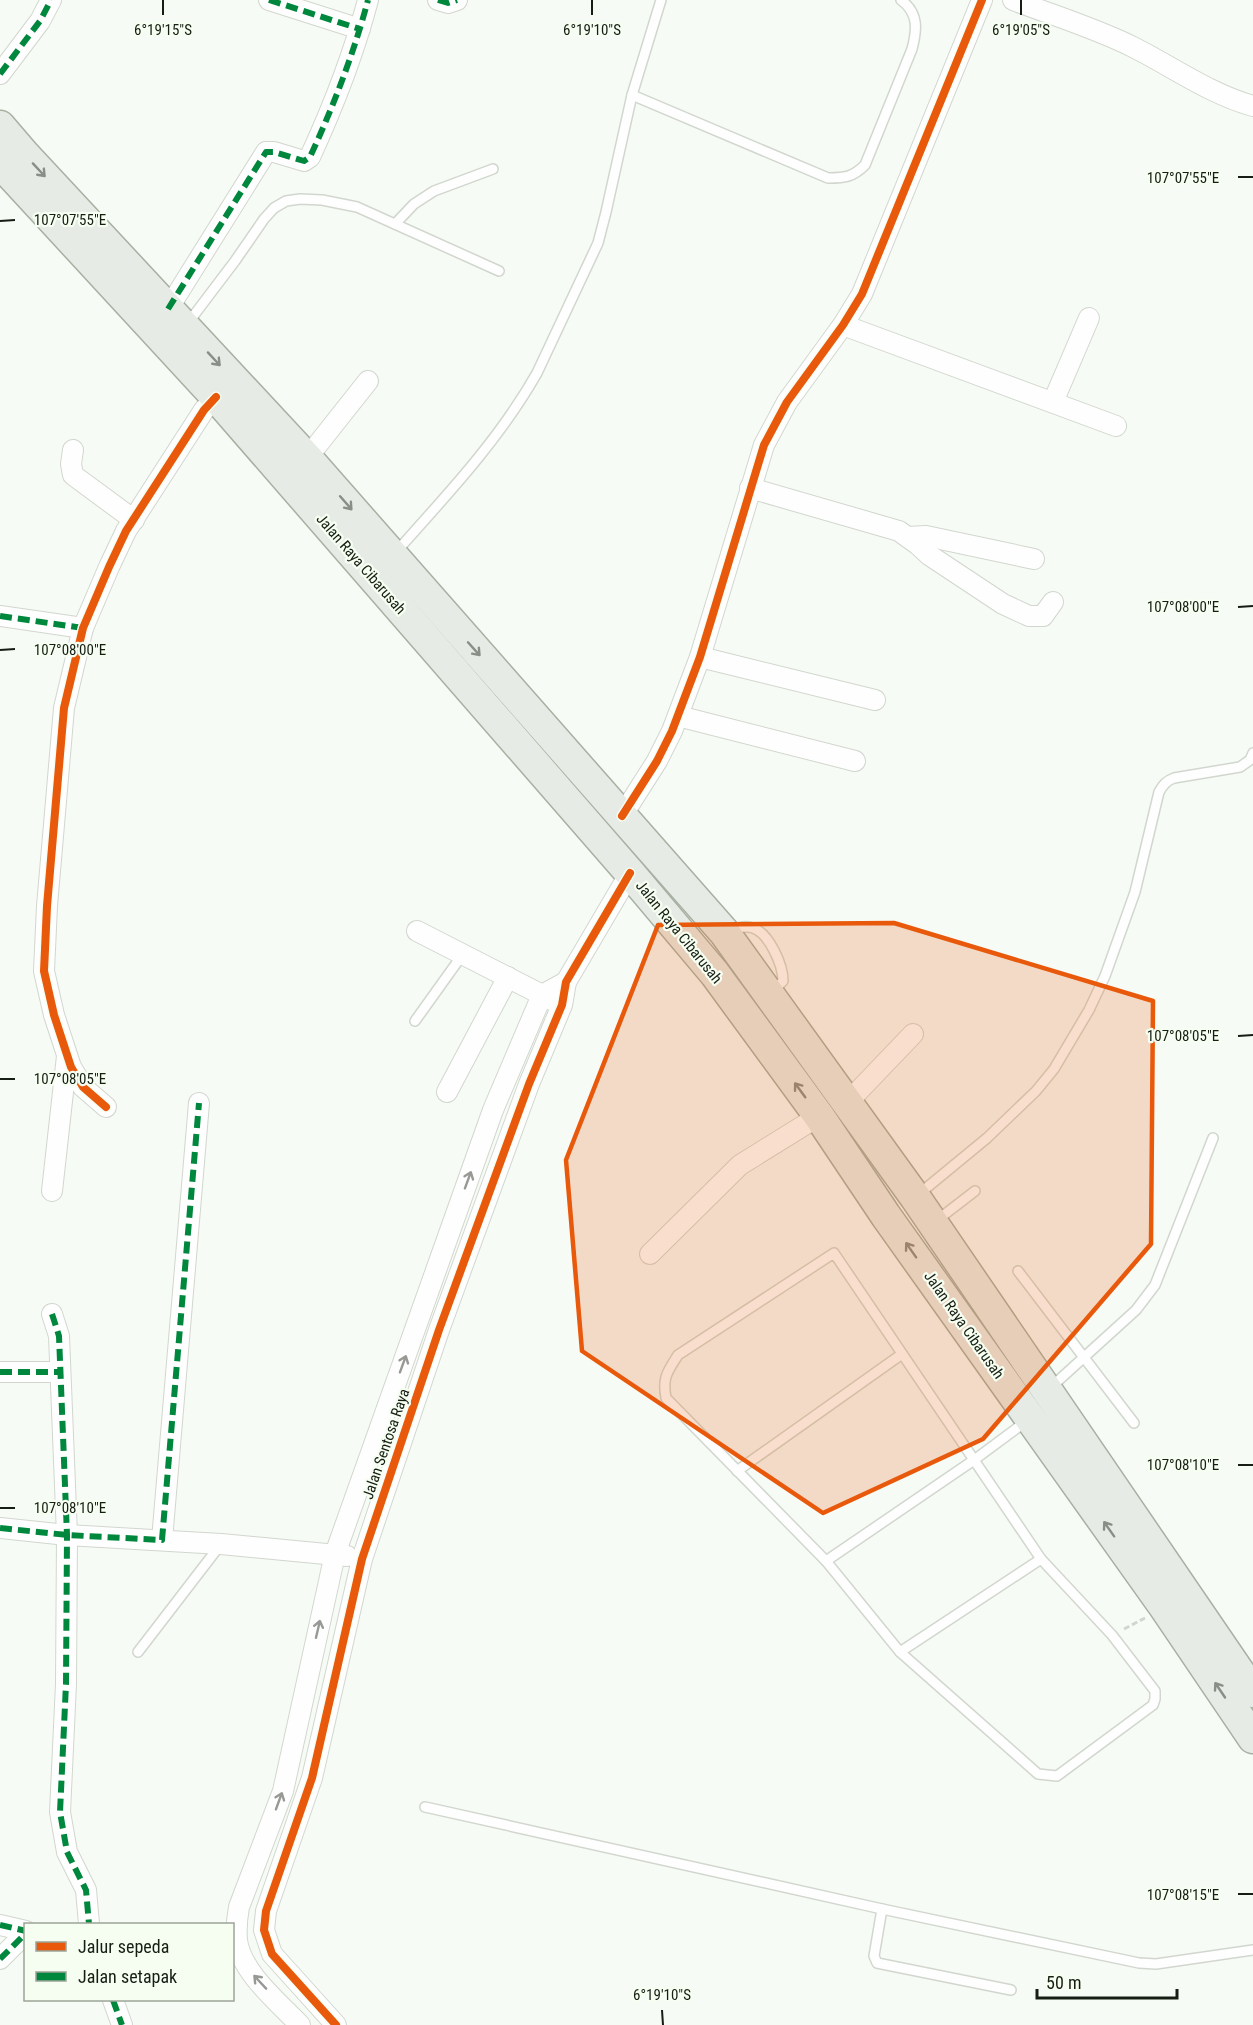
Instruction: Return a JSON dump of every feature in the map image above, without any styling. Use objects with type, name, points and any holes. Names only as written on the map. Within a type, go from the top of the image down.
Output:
[{"type":"main road","name":"Jalan Raya Cibarusah","points":[[0,126],[307,458],[724,932],[915,1197],[1253,1692]]},
{"type":"main road","name":"Jalan Raya Cibarusah","points":[[0,163],[216,397],[715,974],[819,1116],[886,1216],[1165,1608],[1253,1738]]},
{"type":"street","points":[[0,74],[40,21],[51,0]]},
{"type":"street","points":[[269,0],[360,29]]},
{"type":"street","points":[[176,318],[266,152],[274,152],[303,161],[310,157],[333,106],[368,0]]},
{"type":"street","points":[[438,0],[449,3],[457,0]]},
{"type":"street","points":[[622,816],[657,761],[678,716],[700,657],[764,445],[787,402],[843,325],[862,294],[982,0]]},
{"type":"street","points":[[1013,0],[1130,46],[1187,78],[1253,105]]},
{"type":"street","points":[[1053,402],[1089,318]]},
{"type":"street","points":[[843,325],[1116,426]]},
{"type":"street","points":[[307,458],[368,381]]},
{"type":"street","points":[[106,1107],[83,1087],[67,1056],[54,1015],[44,971],[47,906],[64,708],[83,628],[109,567],[134,520],[204,410],[216,397]]},
{"type":"street","points":[[73,450],[71,464],[73,475],[134,520]]},
{"type":"street","points":[[750,488],[889,527],[909,537],[938,561],[1003,604],[1029,616],[1042,616],[1053,602]]},
{"type":"street","points":[[909,537],[926,536],[1034,559]]},
{"type":"street","points":[[0,616],[83,628]]},
{"type":"street","points":[[700,657],[875,700]]},
{"type":"street","points":[[678,716],[855,761]]},
{"type":"street","name":"Jalan Sentosa Raya","points":[[336,2025],[272,1954],[264,1930],[266,1911],[312,1778],[362,1559],[439,1330],[529,1084],[562,1005],[566,982],[630,873]]},
{"type":"street","points":[[417,931],[562,1005]]},
{"type":"street","points":[[447,1092],[508,977]]},
{"type":"street","points":[[542,995],[566,982]]},
{"type":"street","name":"Jalan Sentosa Raya","points":[[300,2025],[244,1963],[237,1940],[239,1907],[283,1791],[335,1554],[493,1110],[542,995]]},
{"type":"street","points":[[847,1103],[913,1035]]},
{"type":"street","points":[[52,1191],[67,1056]]},
{"type":"street","points":[[162,1540],[199,1103]]},
{"type":"street","points":[[650,1254],[740,1165],[819,1116]]},
{"type":"street","points":[[52,1314],[59,1336],[67,1535],[66,1684],[60,1812],[67,1852],[87,1890],[89,1923]]},
{"type":"street","points":[[0,1372],[60,1372]]},
{"type":"street","points":[[0,1528],[67,1535],[221,1544],[335,1554],[362,1559]]},
{"type":"street","points":[[0,1924],[24,1931]]},
{"type":"street","points":[[0,1959],[24,1934]]},
{"type":"street","points":[[113,2001],[122,2025]]},
{"type":"lane","points":[[392,556],[468,473],[526,393],[537,373],[598,243],[632,96],[661,0]]},
{"type":"lane","points":[[632,96],[828,178],[846,178],[856,174],[865,165],[912,49],[917,31],[914,15],[901,0]]},
{"type":"lane","points":[[395,224],[414,204],[434,191],[493,169]]},
{"type":"lane","points":[[176,318],[235,261],[274,208],[286,201],[322,200],[357,207],[499,271]]},
{"type":"lane","points":[[915,1197],[987,1138],[1036,1091],[1054,1068],[1083,1020],[1105,976],[1135,892],[1162,785],[1174,778],[1240,767],[1250,760],[1253,753]]},
{"type":"lane","points":[[415,1021],[463,954]]},
{"type":"lane","points":[[1047,1390],[1136,1310],[1155,1285],[1213,1138]]},
{"type":"lane","points":[[933,1224],[975,1191]]},
{"type":"lane","points":[[834,1253],[902,1353],[1041,1559],[1112,1635],[1155,1691],[1152,1705],[1060,1774],[1052,1776],[1038,1774],[900,1652],[826,1561],[666,1398],[664,1387],[665,1376],[678,1355],[834,1253]]},
{"type":"lane","points":[[1018,1271],[1134,1423]]},
{"type":"lane","points":[[737,1472],[902,1353]]},
{"type":"lane","points":[[826,1561],[974,1460],[1030,1418]]},
{"type":"lane","points":[[138,1653],[221,1544]]},
{"type":"lane","points":[[900,1652],[1041,1559]]},
{"type":"lane","points":[[425,1808],[1139,1963],[1156,1964],[1253,1950]]},
{"type":"lane","points":[[882,1909],[874,1956],[880,1964],[1011,1990]]},
{"type":"path","points":[[1112,1635],[1165,1608]]},
{"type":"highlighted area","points":[[894,923],[1153,1001],[1151,1244],[983,1439],[823,1513],[582,1351],[566,1160],[658,925]]},
{"type":"marked path","points":[[0,74],[40,21],[51,0]]},
{"type":"marked path","points":[[269,0],[360,29]]},
{"type":"marked path","points":[[168,309],[266,152],[274,152],[304,161],[310,157],[342,80],[368,0]]},
{"type":"marked path","points":[[438,0],[448,3],[457,0]]},
{"type":"marked path","points":[[0,616],[83,628]]},
{"type":"marked path","points":[[0,1528],[67,1535],[162,1540],[199,1103]]},
{"type":"marked path","points":[[52,1314],[59,1336],[67,1535],[66,1684],[60,1812],[67,1852],[86,1890],[89,1923]]},
{"type":"marked path","points":[[0,1372],[60,1372]]},
{"type":"marked path","points":[[0,1925],[24,1931]]},
{"type":"marked path","points":[[0,1959],[24,1935]]},
{"type":"marked path","points":[[113,2001],[122,2025]]},
{"type":"cycle path","points":[[622,816],[657,761],[672,731],[700,657],[764,445],[787,402],[843,325],[862,294],[982,0]]},
{"type":"cycle path","points":[[106,1107],[83,1087],[71,1067],[54,1015],[44,971],[47,906],[64,708],[83,628],[126,531],[204,410],[216,397]]},
{"type":"cycle path","points":[[336,2025],[272,1954],[264,1930],[266,1911],[312,1778],[362,1559],[439,1330],[529,1084],[562,1005],[566,982],[630,873]]}]
